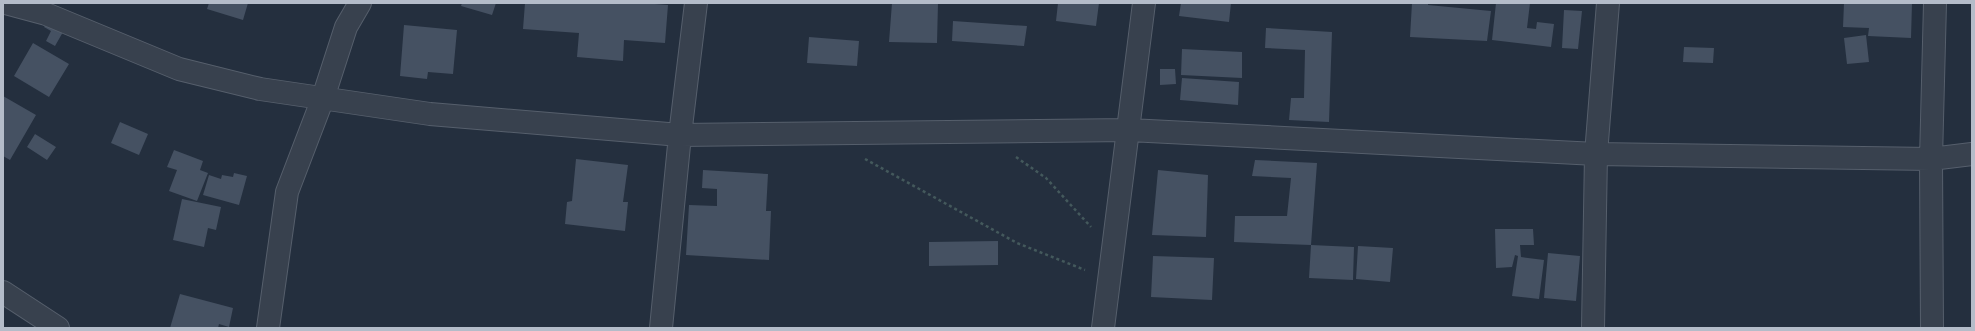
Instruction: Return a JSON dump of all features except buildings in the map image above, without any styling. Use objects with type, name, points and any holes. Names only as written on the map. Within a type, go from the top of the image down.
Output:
[{"type":"street","points":[[5,3],[46,14],[179,69],[260,89],[430,114],[680,135],[1129,130],[1596,154],[1931,158],[1972,154]]},
{"type":"street","points":[[268,328],[287,192],[323,98],[346,27],[360,3]]},
{"type":"street","points":[[661,328],[680,135],[696,3]]},
{"type":"street","points":[[1104,328],[1144,3]]},
{"type":"street","points":[[1593,328],[1596,154],[1608,3]]},
{"type":"street","points":[[1932,328],[1931,158],[1935,3]]},
{"type":"street","points":[[3,292],[58,328]]},
{"type":"path","points":[[979,131],[1046,178],[1082,217],[1113,255]]},
{"type":"path","points":[[838,133],[868,162],[1017,243],[1110,279]]}]
